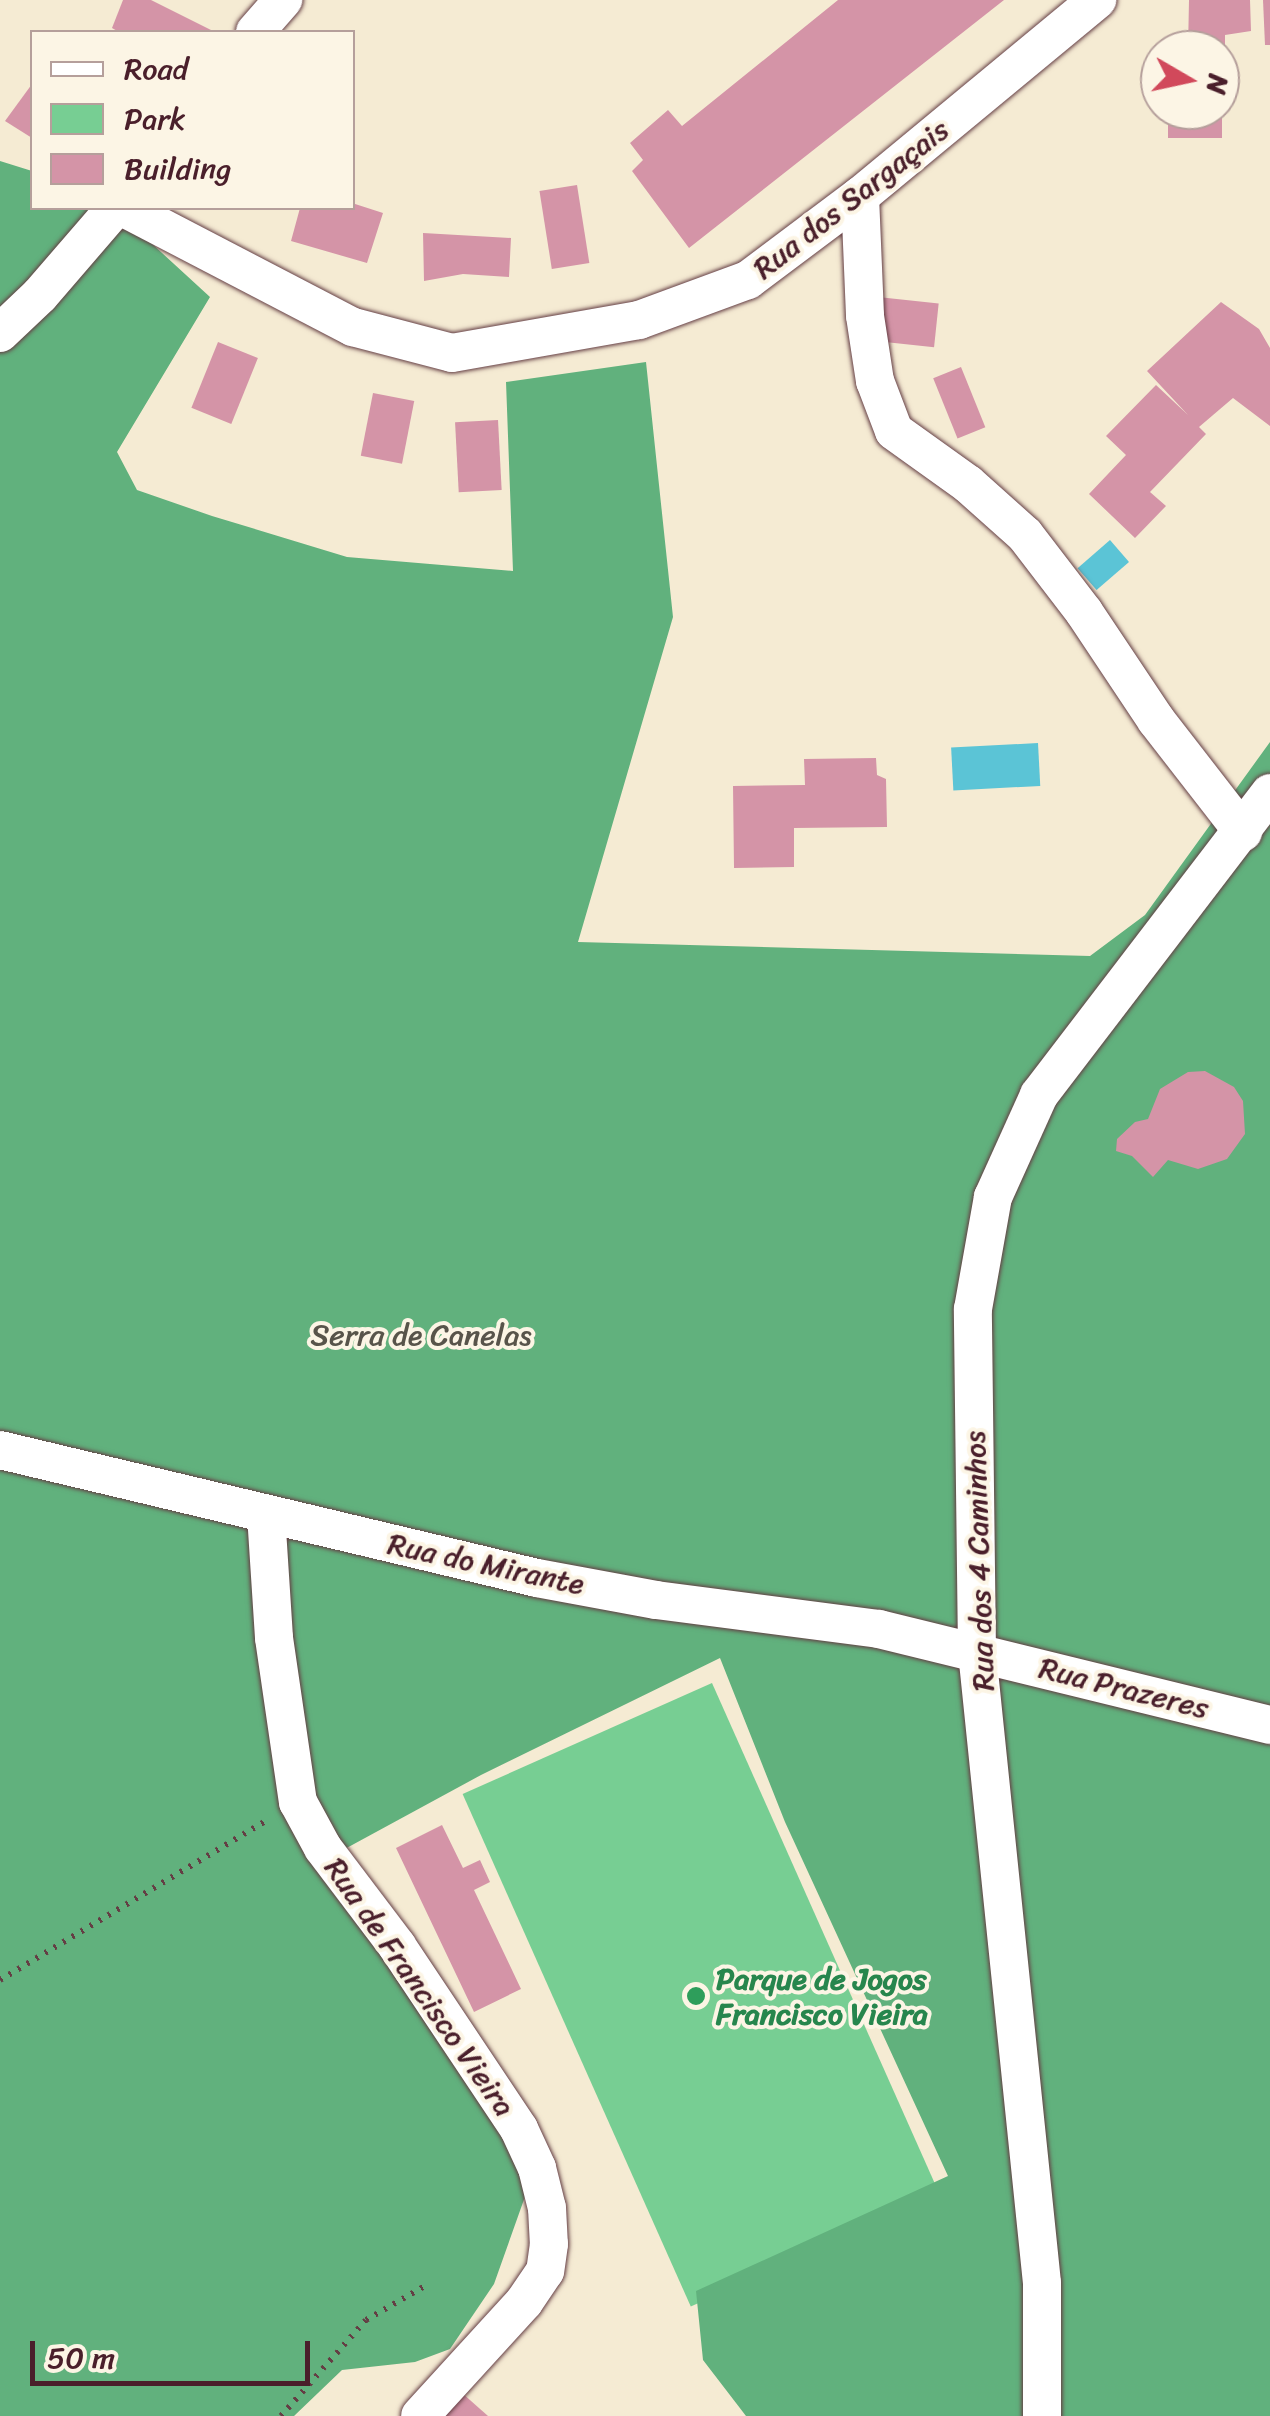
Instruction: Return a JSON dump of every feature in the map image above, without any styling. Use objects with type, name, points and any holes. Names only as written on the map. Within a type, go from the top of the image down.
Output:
[{"type":"street","points":[[257,30],[284,0]]},
{"type":"street","name":"Rua dos Sargaçais","points":[[128,210],[353,327],[452,353],[640,320],[748,280],[860,196],[1097,0]]},
{"type":"street","points":[[860,196],[864,316],[875,381],[894,431],[968,484],[1025,535],[1084,612],[1156,720],[1243,832]]},
{"type":"street","points":[[0,334],[40,295],[113,210]]},
{"type":"street","name":"Rua dos 4 Caminhos","points":[[1042,2416],[1042,2283],[977,1652],[974,1309],[993,1197],[1039,1094],[1132,967],[1243,832],[1270,792]]},
{"type":"street","name":"Rua do Mirante","points":[[0,1450],[537,1578],[656,1600],[879,1629],[977,1652]]},
{"type":"street","name":"Rua de Francisco Vieira","points":[[266,1514],[274,1638],[298,1802],[323,1848],[396,1946],[519,2129],[547,2208],[549,2244],[545,2272],[524,2302],[420,2416]]},
{"type":"street","name":"Rua Prazeres","points":[[977,1652],[1270,1725]]},
{"type":"path","points":[[0,1980],[298,1802]]},
{"type":"path","points":[[281,2416],[366,2320],[425,2286]]},
{"type":"green space","name":"Serra de Canelas","points":[[0,161],[30,170],[30,210],[115,210],[210,297],[117,452],[137,490],[212,516],[347,557],[513,571],[506,382],[646,362],[673,617],[578,942],[1090,956],[1145,915],[1270,742],[1270,2416],[746,2416],[703,2360],[696,2291],[948,2176],[785,1822],[720,1658],[481,1775],[319,1863],[534,2125],[527,2191],[494,2284],[450,2349],[415,2362],[342,2370],[294,2416],[0,2416]]},
{"type":"green space","name":"Parque de Jogos Francisco Vieira","points":[[712,1683],[940,2195],[691,2307],[463,1794]]},
{"type":"water","points":[[1110,540],[1129,562],[1097,590],[1078,568]]},
{"type":"water","points":[[1038,743],[1040,786],[953,790],[951,748]]},
{"type":"building","points":[[123,0],[151,0],[211,30],[116,30],[112,28]]},
{"type":"building","points":[[838,0],[1004,0],[689,248],[632,171],[643,160],[630,143],[668,110],[682,126]]},
{"type":"building","points":[[1189,0],[1250,0],[1251,31],[1188,30]]},
{"type":"building","points":[[1263,0],[1270,0],[1270,45],[1265,45]]},
{"type":"building","points":[[30,87],[30,137],[5,121]]},
{"type":"building","points":[[1168,130],[1222,130],[1222,138],[1168,138]]},
{"type":"building","points":[[577,185],[589,263],[552,269],[539,191]]},
{"type":"building","points":[[355,204],[383,213],[367,263],[291,241],[299,210],[355,210]]},
{"type":"building","points":[[423,233],[511,238],[509,277],[463,274],[424,281]]},
{"type":"building","points":[[878,297],[939,303],[934,347],[873,341]]},
{"type":"building","points":[[1221,302],[1259,329],[1270,348],[1270,426],[1233,398],[1199,427],[1206,434],[1150,492],[1166,506],[1135,538],[1089,494],[1126,455],[1106,436],[1156,385],[1188,415],[1147,371]]},
{"type":"building","points":[[218,342],[258,358],[231,424],[191,408]]},
{"type":"building","points":[[961,367],[985,427],[958,439],[933,378]]},
{"type":"building","points":[[373,393],[414,401],[402,464],[361,456]]},
{"type":"building","points":[[498,420],[502,490],[459,492],[455,422]]},
{"type":"building","points":[[876,758],[877,775],[886,779],[887,827],[794,828],[794,867],[734,868],[733,786],[805,785],[804,759]]},
{"type":"building","points":[[1205,1071],[1234,1087],[1243,1101],[1245,1134],[1227,1159],[1198,1169],[1168,1160],[1153,1177],[1132,1156],[1116,1151],[1117,1139],[1135,1122],[1148,1119],[1160,1089],[1188,1072]]},
{"type":"building","points":[[442,1825],[463,1868],[480,1860],[490,1882],[474,1890],[521,1989],[474,2012],[396,1848]]},
{"type":"building","points":[[462,2393],[488,2416],[442,2416]]},
{"type":"place","name":"Parque de Jogos Francisco Vieira","points":[[696,1996]]}]
